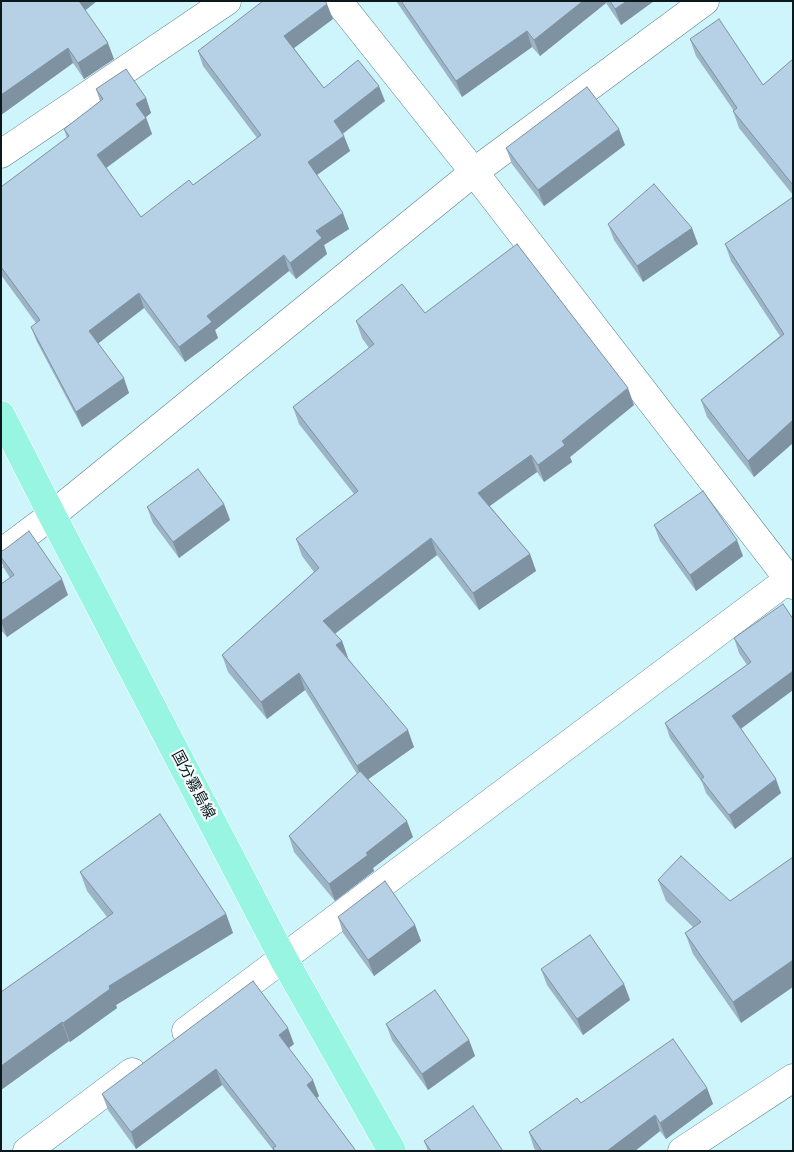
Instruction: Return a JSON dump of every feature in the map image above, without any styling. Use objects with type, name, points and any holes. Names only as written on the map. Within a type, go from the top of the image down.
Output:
[{"type":"main road","name":"国分霧島線","points":[[1,415],[283,958],[392,1151]]},
{"type":"street","points":[[1,154],[227,1]]},
{"type":"street","points":[[27,1151],[791,580],[474,172],[338,1]]},
{"type":"street","points":[[1,554],[52,515],[474,172],[705,1]]},
{"type":"street","points":[[682,1151],[793,1078]]},
{"type":"building","points":[[1,1],[79,1],[108,43],[78,63],[68,48],[1,95]]},
{"type":"building","points":[[263,1],[325,1],[327,4],[284,36],[324,88],[358,60],[379,86],[334,121],[344,136],[308,162],[343,213],[316,231],[322,238],[290,263],[284,255],[207,316],[212,322],[179,347],[139,293],[89,331],[124,378],[76,412],[31,327],[40,320],[1,267],[1,187],[69,136],[64,129],[103,99],[96,89],[126,69],[146,98],[136,104],[146,118],[97,155],[141,217],[189,180],[193,185],[261,135],[198,51]]},
{"type":"building","points":[[401,1],[583,1],[534,40],[527,31],[456,81]]},
{"type":"building","points":[[610,1],[627,1],[615,9]]},
{"type":"building","points":[[719,19],[763,85],[793,59],[793,185],[733,111],[737,108],[690,39]]},
{"type":"building","points":[[587,87],[619,129],[538,190],[506,148]]},
{"type":"building","points":[[654,184],[692,228],[637,266],[608,224]]},
{"type":"building","points":[[793,197],[793,420],[748,461],[701,400],[784,334],[725,244]]},
{"type":"building","points":[[517,244],[628,388],[562,441],[565,445],[538,465],[531,455],[478,493],[530,554],[473,593],[431,538],[323,621],[342,641],[336,645],[408,730],[357,766],[299,673],[261,702],[222,655],[319,568],[296,539],[358,491],[293,407],[374,344],[356,321],[402,284],[425,313]]},
{"type":"building","points":[[198,469],[224,504],[173,542],[147,507]]},
{"type":"building","points":[[703,491],[737,540],[690,575],[654,525]]},
{"type":"building","points":[[29,531],[62,579],[1,621],[1,584],[14,575],[1,557],[1,551]]},
{"type":"building","points":[[783,604],[793,619],[793,671],[732,716],[776,779],[729,815],[701,779],[704,777],[665,723],[751,662],[734,638]]},
{"type":"building","points":[[360,771],[407,821],[366,853],[368,855],[329,884],[289,836]]},
{"type":"building","points":[[160,814],[226,914],[109,986],[110,989],[1,1066],[1,992],[113,913],[80,872]]},
{"type":"building","points":[[681,856],[730,901],[793,857],[793,960],[733,1002],[685,933],[701,922],[658,880]]},
{"type":"building","points":[[385,881],[415,925],[368,960],[338,917]]},
{"type":"building","points":[[590,935],[624,984],[577,1019],[541,969]]},
{"type":"building","points":[[253,981],[288,1028],[279,1035],[313,1080],[307,1085],[356,1151],[275,1151],[273,1148],[276,1146],[216,1069],[131,1132],[102,1094]]},
{"type":"building","points":[[435,990],[469,1040],[422,1074],[386,1024]]},
{"type":"building","points":[[673,1039],[707,1088],[660,1123],[655,1115],[607,1151],[542,1151],[529,1132],[577,1098],[581,1103]]},
{"type":"building","points":[[473,1106],[503,1151],[431,1151],[424,1141]]}]
